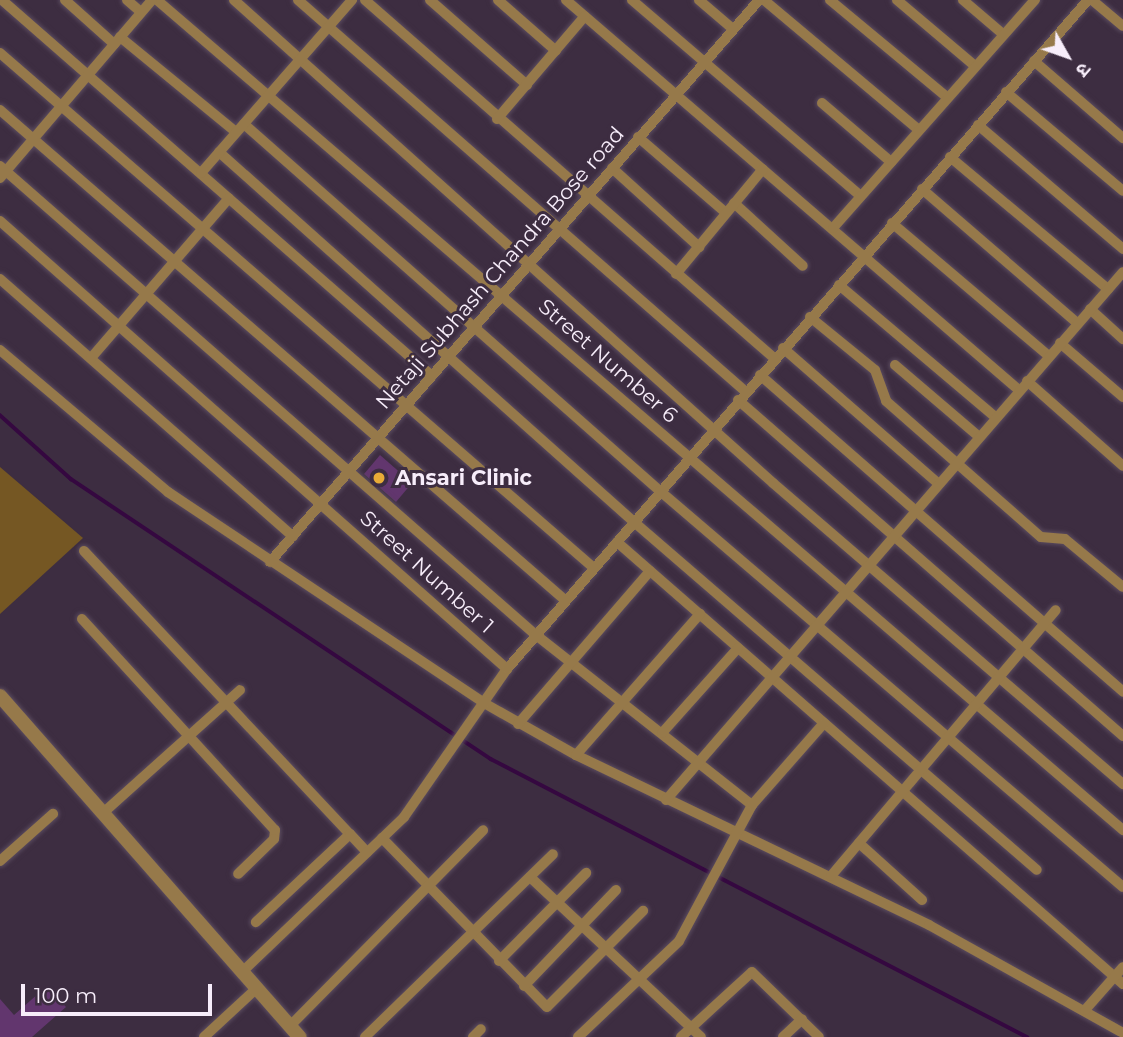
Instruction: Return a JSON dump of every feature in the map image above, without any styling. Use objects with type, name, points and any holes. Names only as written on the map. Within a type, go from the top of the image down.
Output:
[{"type":"street","points":[[2,0],[432,376]]},
{"type":"street","points":[[65,0],[240,128],[476,325],[660,491],[951,736],[1123,887]]},
{"type":"street","points":[[127,0],[141,12]]},
{"type":"street","points":[[152,0],[2,172],[536,635],[752,805]]},
{"type":"street","name":"Street Number 6","points":[[157,0],[1123,830]]},
{"type":"street","points":[[234,0],[868,564],[1123,784]]},
{"type":"street","points":[[298,0],[560,229],[1022,651],[1123,736]]},
{"type":"street","points":[[201,173],[352,0]]},
{"type":"street","points":[[365,0],[586,198],[774,358]]},
{"type":"street","points":[[430,0],[527,85]]},
{"type":"street","points":[[498,0],[556,51]]},
{"type":"street","points":[[566,0],[864,255],[1123,466]]},
{"type":"street","points":[[632,0],[861,195]]},
{"type":"street","points":[[699,0],[733,29]]},
{"type":"street","name":"Netaji Subhash Chandra Bose road","points":[[270,562],[758,0]]},
{"type":"street","points":[[764,0],[919,130]]},
{"type":"street","points":[[830,0],[947,97]]},
{"type":"street","points":[[897,0],[975,66]]},
{"type":"street","points":[[964,0],[1003,34]]},
{"type":"street","points":[[242,972],[382,838],[429,787],[507,668],[1006,92],[1090,0],[1123,26]]},
{"type":"street","points":[[833,228],[1031,1]]},
{"type":"street","points":[[497,119],[584,16]]},
{"type":"street","points":[[0,54],[405,408],[594,568]]},
{"type":"street","points":[[1034,61],[1123,138]]},
{"type":"street","points":[[1006,92],[1123,191]]},
{"type":"street","points":[[822,103],[891,162]]},
{"type":"street","points":[[0,110],[566,601]]},
{"type":"street","points":[[978,125],[1123,250]]},
{"type":"street","points":[[638,137],[726,213]]},
{"type":"street","points":[[219,152],[634,522],[792,654],[1037,870]]},
{"type":"street","points":[[950,157],[1108,289]]},
{"type":"street","points":[[612,169],[699,247]]},
{"type":"street","points":[[676,274],[763,169]]},
{"type":"street","points":[[922,189],[1077,323]]},
{"type":"street","points":[[91,358],[229,198]]},
{"type":"street","points":[[734,203],[803,266]]},
{"type":"street","name":"Street Number 1","points":[[0,221],[507,668]]},
{"type":"street","points":[[892,223],[1049,356]]},
{"type":"street","points":[[666,800],[978,436],[1123,272]]},
{"type":"street","points":[[0,279],[293,536]]},
{"type":"street","points":[[839,285],[995,417]]},
{"type":"street","points":[[1090,309],[1123,339]]},
{"type":"street","points":[[810,317],[875,370],[886,401],[955,463],[1041,537],[1065,538],[1123,587]]},
{"type":"street","points":[[1060,343],[1123,397]]},
{"type":"street","points":[[783,348],[938,483]]},
{"type":"street","points":[[0,350],[118,454],[270,562],[484,703],[576,755],[732,836],[831,876],[1085,1010],[1123,1033]]},
{"type":"street","points":[[895,365],[978,436]]},
{"type":"street","points":[[760,375],[1123,692]]},
{"type":"street","points":[[617,542],[1119,981]]},
{"type":"street","points":[[85,551],[225,704],[367,852]]},
{"type":"street","points":[[519,724],[650,571]]},
{"type":"street","points":[[831,876],[1056,610]]},
{"type":"street","points":[[576,755],[699,614]]},
{"type":"street","points":[[82,619],[275,830],[274,839],[238,874]]},
{"type":"street","points":[[662,733],[738,648]]},
{"type":"street","points":[[103,813],[240,690]]},
{"type":"street","points":[[0,696],[300,1037]]},
{"type":"street","points":[[578,1037],[679,941],[698,911],[732,836],[752,805],[824,723]]},
{"type":"street","points":[[0,861],[53,814]]},
{"type":"street","points":[[290,1026],[483,830]]},
{"type":"street","points":[[256,922],[349,834]]},
{"type":"street","points":[[382,838],[524,986],[551,1006],[643,911]]},
{"type":"street","points":[[859,843],[922,900]]},
{"type":"street","points":[[365,1037],[553,854]]},
{"type":"street","points":[[499,961],[586,873]]},
{"type":"street","points":[[530,877],[581,926],[642,976],[701,1037]]},
{"type":"street","points":[[524,986],[616,890]]},
{"type":"street","points":[[1085,1010],[1119,981],[1123,967]]},
{"type":"street","points":[[681,1037],[752,972],[819,1037]]},
{"type":"street","points":[[210,1035],[257,988]]},
{"type":"street","points":[[783,1037],[802,1019]]},
{"type":"shaded area","points":[[0,467],[83,538],[0,614]]},
{"type":"building","points":[[380,455],[412,483],[396,502],[364,474]]},
{"type":"building","points":[[47,986],[66,1007],[32,1037],[0,1037],[0,999],[14,1015]]},
{"type":"waterway","points":[[0,415],[71,479],[491,759],[1027,1037]]},
{"type":"place","name":"Ansari Clinic","points":[[379,478]]}]
